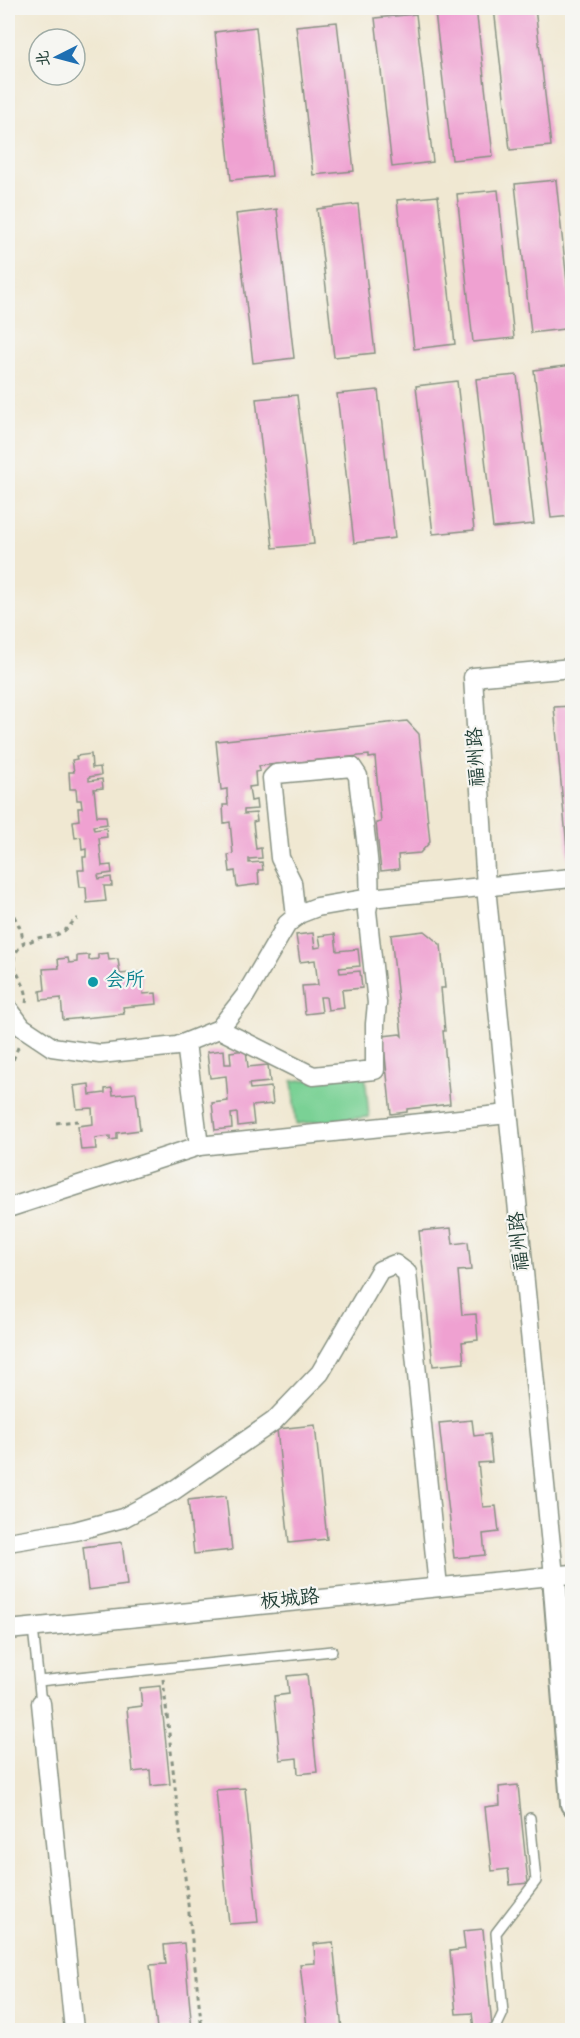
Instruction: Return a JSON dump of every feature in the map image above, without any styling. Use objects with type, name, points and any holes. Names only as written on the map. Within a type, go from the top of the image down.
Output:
[{"type":"street","name":"福州路","points":[[573,668],[473,677],[486,887],[508,1114],[563,1575],[573,1804]]},
{"type":"street","points":[[219,1029],[313,1076],[375,1070],[377,1003],[367,911],[370,898],[358,776],[356,769],[352,766],[276,774],[272,778],[280,858],[292,882],[296,917]]},
{"type":"street","points":[[8,1008],[22,1026],[52,1047],[100,1054],[177,1046],[219,1029],[245,996],[287,924],[317,907],[370,898],[573,878]]},
{"type":"street","points":[[186,1043],[198,1146]]},
{"type":"street","points":[[8,1208],[198,1146],[508,1114]]},
{"type":"street","points":[[8,1542],[75,1531],[123,1518],[173,1491],[274,1421],[320,1373],[380,1270],[395,1264],[407,1273],[438,1587]]},
{"type":"street","name":"板城路","points":[[8,1629],[563,1575]]},
{"type":"street","points":[[41,1703],[74,2031]]},
{"type":"lane","points":[[33,1628],[41,1703]]},
{"type":"lane","points":[[39,1681],[332,1650]]},
{"type":"lane","points":[[492,2031],[496,2028],[503,2013],[496,1933],[536,1881],[530,1818]]},
{"type":"path","points":[[13,890],[10,906],[12,915],[21,928],[21,938],[24,942]]},
{"type":"path","points":[[24,942],[28,943],[37,938],[48,938],[62,933],[75,919],[78,919]]},
{"type":"path","points":[[8,1067],[19,1044],[22,1014],[27,996],[26,987],[17,974],[14,957],[24,942]]},
{"type":"path","points":[[8,956],[16,952]]},
{"type":"path","points":[[56,1123],[78,1121]]},
{"type":"path","points":[[161,1668],[202,2031]]},
{"type":"green space","points":[[365,1074],[369,1117],[296,1124],[292,1081]]},
{"type":"building","points":[[476,8],[493,156],[452,160],[435,12]]},
{"type":"building","points":[[494,8],[535,8],[551,146],[510,150]]},
{"type":"building","points":[[416,14],[433,162],[392,167],[375,18]]},
{"type":"building","points":[[337,22],[354,171],[313,175],[296,26]]},
{"type":"building","points":[[256,27],[272,176],[231,180],[215,32]]},
{"type":"building","points":[[556,180],[572,328],[531,333],[515,184]]},
{"type":"building","points":[[498,190],[514,338],[473,342],[457,194]]},
{"type":"building","points":[[438,196],[455,344],[414,349],[397,200]]},
{"type":"building","points":[[358,204],[375,353],[334,357],[317,209]]},
{"type":"building","points":[[277,209],[294,358],[253,363],[236,214]]},
{"type":"building","points":[[572,365],[572,516],[551,518],[534,370]]},
{"type":"building","points":[[517,375],[534,524],[493,528],[476,379]]},
{"type":"building","points":[[457,381],[474,530],[433,534],[416,386]]},
{"type":"building","points":[[378,390],[395,538],[354,543],[337,394]]},
{"type":"building","points":[[297,395],[314,544],[273,548],[256,399]]},
{"type":"building","points":[[572,706],[572,858],[568,859],[554,707]]},
{"type":"building","points":[[407,721],[419,734],[430,842],[420,853],[398,855],[399,869],[381,871],[376,823],[381,822],[375,757],[369,758],[369,755],[259,766],[260,771],[255,772],[256,786],[249,787],[251,801],[256,800],[257,809],[244,810],[244,814],[256,813],[257,821],[253,822],[256,849],[261,848],[262,858],[249,859],[249,863],[262,862],[263,870],[258,870],[259,884],[237,887],[235,871],[230,872],[228,855],[233,854],[230,822],[224,823],[223,805],[228,805],[227,789],[221,790],[216,741]]},
{"type":"building","points":[[91,754],[92,768],[100,767],[101,775],[89,777],[89,781],[102,779],[103,788],[94,789],[97,816],[106,816],[107,824],[93,826],[94,830],[106,828],[107,837],[99,838],[102,866],[111,865],[112,873],[98,875],[99,879],[111,877],[112,886],[104,886],[106,901],[87,903],[86,887],[80,887],[78,870],[84,870],[83,857],[86,857],[86,849],[82,850],[81,837],[75,838],[73,821],[79,820],[78,808],[82,808],[81,800],[77,800],[76,789],[70,789],[69,772],[74,772],[72,760],[77,759],[76,756]]},
{"type":"building","points":[[424,931],[441,945],[445,988],[441,988],[445,1031],[443,1031],[450,1104],[407,1109],[407,1112],[391,1114],[383,1036],[400,1034],[402,1036],[391,935]]},
{"type":"building","points":[[313,933],[315,948],[321,947],[319,936],[335,934],[337,951],[358,949],[360,966],[339,968],[340,973],[360,971],[362,988],[342,990],[344,1008],[328,1010],[326,997],[320,997],[322,1012],[305,1014],[302,986],[318,985],[315,960],[300,962],[296,935]]},
{"type":"building","name":"会所","points":[[108,953],[109,960],[118,959],[120,974],[141,972],[143,994],[156,993],[157,1004],[123,1007],[124,1014],[63,1020],[61,998],[41,1000],[40,991],[45,990],[43,969],[59,968],[58,959],[68,958],[69,963],[77,962],[77,956],[89,955],[89,960],[98,959],[98,954]]},
{"type":"building","points":[[224,1050],[225,1064],[231,1064],[230,1052],[246,1050],[248,1067],[268,1065],[270,1082],[249,1084],[250,1089],[271,1087],[273,1104],[252,1106],[254,1124],[238,1126],[237,1113],[231,1114],[232,1128],[215,1130],[212,1103],[228,1101],[226,1076],[210,1078],[207,1052]]},
{"type":"building","points":[[89,1084],[90,1095],[105,1093],[105,1089],[112,1088],[113,1095],[136,1093],[140,1130],[117,1133],[117,1139],[110,1140],[110,1136],[95,1138],[96,1149],[81,1150],[78,1126],[93,1124],[92,1108],[77,1109],[74,1086]]},
{"type":"building","points":[[451,1228],[453,1244],[468,1242],[471,1270],[458,1271],[462,1315],[476,1314],[478,1340],[462,1342],[464,1363],[433,1366],[419,1231]]},
{"type":"building","points":[[472,1420],[474,1436],[489,1434],[492,1462],[478,1463],[483,1507],[496,1506],[499,1532],[483,1534],[485,1555],[454,1558],[439,1423]]},
{"type":"building","points":[[315,1425],[327,1539],[289,1543],[277,1429]]},
{"type":"building","points":[[226,1496],[232,1550],[194,1554],[188,1500]]},
{"type":"building","points":[[122,1542],[127,1585],[88,1590],[83,1547]]},
{"type":"building","points":[[307,1674],[317,1772],[298,1774],[297,1758],[280,1760],[274,1696],[289,1694],[287,1676]]},
{"type":"building","points":[[160,1686],[170,1784],[151,1786],[150,1770],[133,1772],[127,1708],[142,1706],[140,1688]]},
{"type":"building","points":[[518,1785],[528,1883],[510,1885],[508,1869],[492,1871],[485,1807],[500,1805],[499,1787]]},
{"type":"building","points":[[245,1788],[258,1922],[229,1924],[216,1790]]},
{"type":"building","points":[[483,1929],[492,2027],[474,2029],[472,2013],[456,2014],[450,1951],[465,1949],[463,1931]]},
{"type":"building","points":[[333,1942],[342,2030],[324,2030],[323,2026],[307,2028],[300,1964],[315,1963],[314,1944]]},
{"type":"building","points":[[184,1943],[192,2030],[173,2030],[173,2027],[157,2029],[150,1965],[166,1964],[164,1945]]},
{"type":"place","name":"会所","points":[[93,982]]}]
